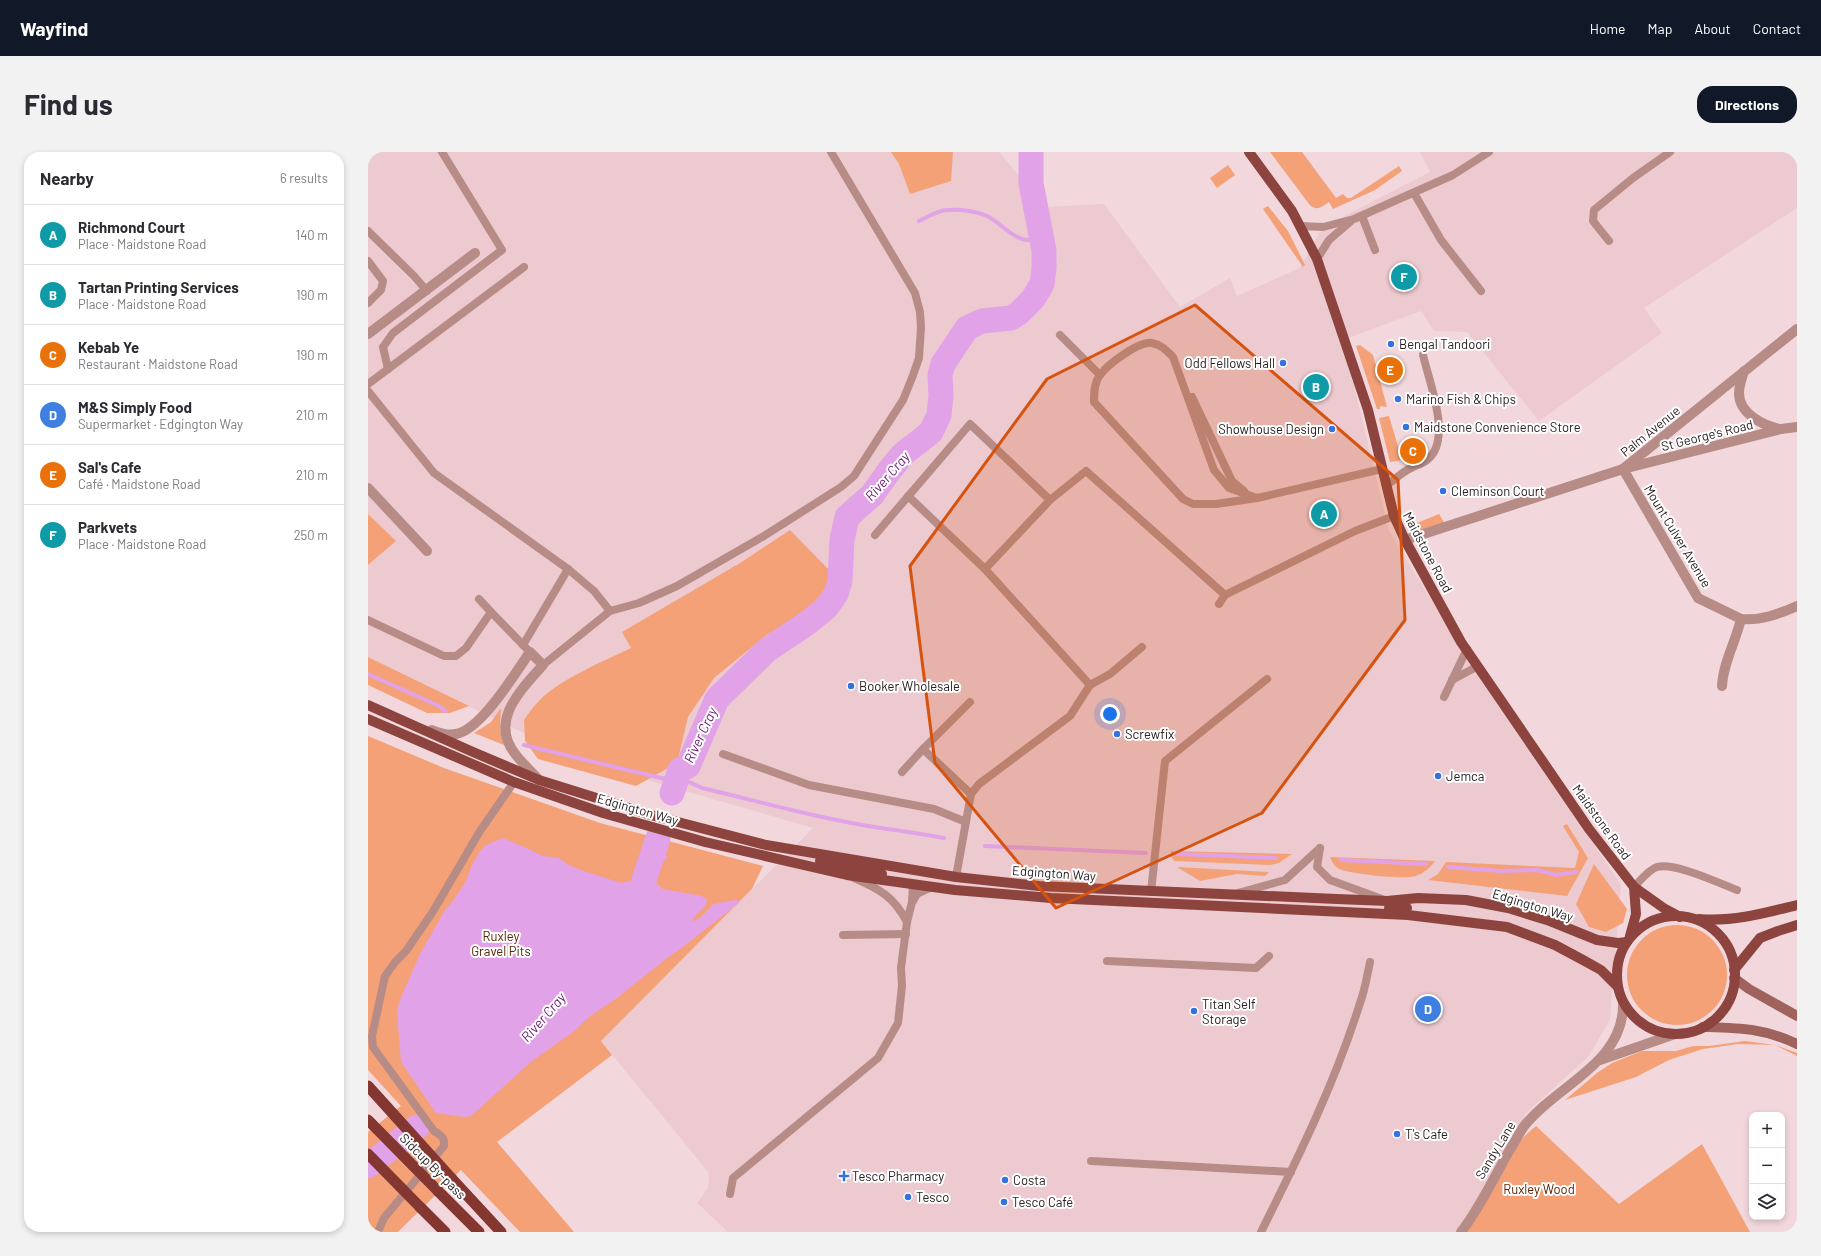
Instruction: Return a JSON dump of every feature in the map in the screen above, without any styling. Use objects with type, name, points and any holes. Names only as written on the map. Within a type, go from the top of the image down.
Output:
[{"type":"highway","points":[[368,1086],[501,1232]]},
{"type":"highway","name":"Sidcup By-pass","points":[[368,1120],[479,1232]]},
{"type":"highway","points":[[368,1154],[445,1232]]},
{"type":"highway","points":[[368,1164],[420,1207]]},
{"type":"main road","name":"Maidstone Road","points":[[1249,152],[1292,212],[1317,259],[1368,410],[1394,516],[1405,540],[1467,649],[1589,829],[1634,887],[1665,909],[1680,917]]},
{"type":"main road","name":"Edgington Way","points":[[368,705],[539,780],[650,815],[766,846],[956,884],[986,886],[996,894],[1051,898],[1151,898],[1229,895],[1387,901],[1407,907],[1507,927],[1555,946],[1583,960],[1601,970],[1618,986]]},
{"type":"main road","name":"Edgington Way","points":[[368,719],[514,782],[596,811],[749,853],[847,875],[932,887],[956,884],[1039,886],[1151,898],[1192,906],[1407,907],[1418,898],[1466,900],[1508,908],[1550,920],[1598,940],[1618,943],[1628,940]]},
{"type":"main road","name":"Edgington Way","points":[[766,846],[769,850],[912,879],[913,884]]},
{"type":"main road","points":[[1634,887],[1636,914],[1621,958],[1618,971],[1618,986],[1623,1004],[1639,1022],[1651,1029],[1663,1033],[1683,1034],[1703,1027],[1720,1015],[1727,1006],[1732,994],[1734,974],[1730,953],[1722,938],[1710,927],[1693,919]]},
{"type":"main road","name":"Edgington Way","points":[[1337,899],[1347,906],[1407,907]]},
{"type":"main road","points":[[1628,940],[1643,926],[1658,919],[1680,917],[1712,920],[1738,918],[1762,914],[1797,905]]},
{"type":"main road","points":[[1734,974],[1760,938],[1778,930],[1797,925]]},
{"type":"main road","points":[[1734,974],[1749,989],[1797,1016]]},
{"type":"main road","points":[[1703,1027],[1750,1029],[1773,1034],[1797,1044]]},
{"type":"street","points":[[368,334],[475,254]]},
{"type":"street","name":"Palm Avenue","points":[[1405,540],[1623,469],[1797,329]]},
{"type":"street","points":[[1744,372],[1739,394],[1746,410],[1753,418],[1767,426],[1781,429]]},
{"type":"street","name":"St George's Road","points":[[1623,469],[1781,429],[1797,427]]},
{"type":"street","name":"Mount Culver Avenue","points":[[1623,469],[1698,598],[1741,619],[1762,618],[1797,606]]},
{"type":"street","points":[[368,488],[427,551]]},
{"type":"street","points":[[1722,686],[1723,676],[1736,640],[1741,619]]},
{"type":"street","points":[[368,700],[435,731],[450,735],[457,734],[470,727],[491,707],[526,648],[543,665],[515,697],[510,706],[507,714],[505,734],[515,754],[539,780]]},
{"type":"street","name":"Sandy Lane","points":[[1461,1232],[1525,1125],[1559,1092],[1600,1060],[1620,1030],[1623,1017],[1623,1004]]},
{"type":"street","name":"Sandy Lane","points":[[1600,1060],[1675,1034]]},
{"type":"lane","points":[[388,369],[383,347],[393,333],[502,250],[442,152]]},
{"type":"lane","points":[[543,665],[610,611],[639,603],[677,586],[764,536],[841,488],[861,468],[903,400],[919,358],[921,327],[915,293],[831,152]]},
{"type":"lane","points":[[1300,226],[1323,227],[1362,216],[1453,175],[1489,152]]},
{"type":"lane","points":[[1609,241],[1593,221],[1594,210],[1633,178],[1670,152]]},
{"type":"lane","points":[[1414,193],[1441,240],[1481,291]]},
{"type":"lane","points":[[1362,216],[1375,250]]},
{"type":"lane","points":[[1317,259],[1329,240],[1354,219]]},
{"type":"lane","points":[[368,231],[414,276],[427,291]]},
{"type":"lane","points":[[368,262],[383,281],[381,290],[368,302]]},
{"type":"lane","points":[[368,384],[524,267]]},
{"type":"lane","points":[[1060,335],[1100,375]]},
{"type":"lane","points":[[1249,496],[1232,481],[1172,357],[1164,348],[1152,343],[1139,345],[1118,358],[1100,375],[1094,394],[1094,402],[1183,499],[1193,504],[1216,504],[1258,498],[1382,469]]},
{"type":"lane","points":[[1386,486],[1410,468],[1426,461],[1435,453],[1438,444],[1440,434],[1438,421],[1423,355]]},
{"type":"lane","points":[[1172,357],[1214,470],[1229,488],[1258,498]]},
{"type":"lane","points":[[368,391],[434,473],[568,568],[594,591],[610,611]]},
{"type":"lane","points":[[875,535],[970,424],[1050,500]]},
{"type":"lane","points":[[985,569],[1050,500],[1086,471],[1225,595]]},
{"type":"lane","points":[[908,496],[985,569],[1090,685]]},
{"type":"lane","points":[[1219,604],[1225,595],[1355,531],[1394,516]]},
{"type":"lane","points":[[479,599],[526,648],[568,568]]},
{"type":"lane","points":[[368,620],[444,656],[456,656],[466,648],[490,612]]},
{"type":"lane","points":[[956,884],[971,794],[979,784],[1070,716],[1090,685],[1110,674],[1142,647]]},
{"type":"lane","points":[[1444,697],[1467,649]]},
{"type":"lane","points":[[1452,680],[1478,666]]},
{"type":"lane","points":[[1151,898],[1165,761],[1267,679]]},
{"type":"lane","points":[[902,772],[923,748],[970,702]]},
{"type":"lane","points":[[923,748],[971,794]]},
{"type":"lane","points":[[723,754],[809,784],[934,809],[966,822]]},
{"type":"lane","points":[[378,1232],[384,1218],[444,1146],[444,1141],[441,1136],[434,1131],[371,1046],[385,976],[396,961],[406,951],[432,913],[480,831],[514,782]]},
{"type":"lane","points":[[1229,895],[1285,880],[1320,848],[1317,867],[1330,880],[1387,901]]},
{"type":"lane","points":[[1634,887],[1656,867],[1670,866],[1737,890]]},
{"type":"lane","points":[[847,875],[874,887],[894,900],[907,922]]},
{"type":"lane","points":[[730,1194],[733,1178],[878,1058],[898,1024],[902,986],[901,968],[907,922],[912,902],[913,884]]},
{"type":"lane","points":[[912,902],[917,894],[932,887]]},
{"type":"lane","points":[[843,935],[906,934]]},
{"type":"lane","points":[[1107,961],[1256,968],[1269,956]]},
{"type":"lane","points":[[1261,1232],[1291,1172],[1330,1085],[1361,1002],[1370,962]]},
{"type":"lane","points":[[1091,1161],[1291,1172]]},
{"type":"highlighted area","points":[[1195,305],[1398,480],[1405,620],[1262,813],[1056,908],[935,763],[910,566],[1047,379]]},
{"type":"shaded area","points":[[368,152],[999,152],[1045,207],[1104,204],[1180,307],[1230,278],[1237,296],[1300,268],[1323,227],[1430,172],[1420,152],[1797,152],[1797,208],[1644,308],[1662,333],[1539,421],[1467,332],[1434,331],[1421,311],[1343,340],[1389,531],[1453,635],[1621,885],[1610,1019],[1589,1056],[1525,1114],[1522,1132],[1459,1232],[728,1232],[697,1203],[708,1188],[709,1173],[601,1041],[813,828],[581,761],[368,657],[368,565],[395,541],[368,514]]},
{"type":"green space","points":[[891,152],[953,152],[951,181],[910,194],[899,164]]},
{"type":"green space","points":[[1270,152],[1302,152],[1336,198],[1343,194],[1347,198],[1351,198],[1399,166],[1402,171],[1375,190],[1333,209],[1329,202],[1321,207],[1314,208],[1309,204]]},
{"type":"green space","points":[[1228,165],[1235,175],[1217,188],[1210,178]]},
{"type":"green space","points":[[1268,206],[1288,231],[1305,265],[1303,267],[1263,209]]},
{"type":"green space","points":[[1360,345],[1373,355],[1387,407],[1380,406],[1380,409],[1377,409],[1356,346]]},
{"type":"green space","points":[[1389,416],[1402,460],[1390,462],[1379,418]]},
{"type":"green space","points":[[368,514],[396,541],[368,565]]},
{"type":"green space","points":[[1439,514],[1445,524],[1421,531],[1417,523]]},
{"type":"green space","points":[[790,530],[833,574],[827,596],[811,612],[768,634],[714,678],[688,717],[677,763],[636,786],[538,759],[525,741],[524,720],[533,707],[545,695],[568,679],[631,648],[622,632],[740,563]]},
{"type":"green space","points":[[368,657],[469,706],[450,713],[427,713],[368,685]]},
{"type":"green space","points":[[501,708],[500,722],[504,745],[474,733],[491,722]]},
{"type":"green space","name":"Ruxley Gravel Pits","points":[[368,736],[444,768],[600,823],[763,866],[752,889],[601,1041],[612,1055],[497,1142],[574,1232],[520,1232],[461,1170],[398,1232],[368,1232],[368,1132],[401,1106],[368,1070]]},
{"type":"green space","points":[[1567,824],[1588,858],[1567,896],[1428,880],[1438,874],[1446,862],[1575,868],[1579,852],[1563,826]]},
{"type":"green space","points":[[1171,851],[1292,854],[1279,863],[1270,865],[1174,861],[1171,856]]},
{"type":"green space","points":[[1330,857],[1435,861],[1427,870],[1419,875],[1400,877],[1355,873],[1339,869],[1332,862]]},
{"type":"green space","points":[[1594,864],[1627,909],[1623,923],[1606,932],[1589,927],[1576,904]]},
{"type":"green space","points":[[1177,867],[1269,872],[1265,876],[1237,874],[1200,881]]},
{"type":"green space","points":[[1677,925],[1687,926],[1705,933],[1719,947],[1726,965],[1726,985],[1719,1003],[1705,1017],[1687,1024],[1677,1025],[1667,1024],[1649,1017],[1635,1003],[1628,985],[1627,975],[1628,965],[1635,947],[1649,933],[1667,926]]},
{"type":"green space","points":[[1745,1041],[1775,1045],[1738,1044],[1703,1049],[1669,1060],[1636,1077],[1565,1100],[1597,1073],[1612,1063],[1642,1051],[1676,1051],[1693,1046],[1709,1046]]},
{"type":"green space","points":[[1775,1045],[1797,1053],[1797,1056]]},
{"type":"green space","name":"Ruxley Wood","points":[[1536,1126],[1619,1204],[1702,1144],[1750,1232],[1463,1232],[1486,1190],[1504,1162],[1524,1136]]},
{"type":"water","points":[[503,838],[543,856],[559,858],[567,864],[581,870],[621,883],[638,879],[641,876],[644,856],[641,850],[645,850],[650,846],[662,849],[668,858],[658,867],[654,881],[663,889],[702,896],[707,900],[705,906],[695,916],[692,922],[701,917],[713,904],[735,900],[738,900],[739,903],[617,998],[589,1017],[573,1032],[532,1061],[471,1116],[464,1117],[436,1113],[401,1062],[397,1012],[399,1002],[420,954],[445,910],[453,901],[466,881],[471,867],[480,851],[486,845]]},
{"type":"waterway","name":"River Cray","points":[[672,793],[680,770],[688,766],[717,699],[767,650],[806,624],[826,608],[836,594],[840,581],[842,540],[847,517],[872,495],[903,454],[931,432],[939,415],[941,396],[940,375],[943,364],[967,328],[982,321],[1011,318],[1019,313],[1033,299],[1042,284],[1044,251],[1031,183],[1031,152]]},
{"type":"waterway","points":[[919,221],[944,210],[967,211],[987,216],[1018,238],[1032,240],[1040,237]]},
{"type":"waterway","points":[[368,674],[439,706],[445,711]]},
{"type":"waterway","points":[[524,745],[665,779],[680,770],[687,781],[702,788],[836,820],[944,838]]},
{"type":"waterway","name":"River Cray","points":[[644,880],[658,838]]},
{"type":"waterway","points":[[985,846],[1146,853]]},
{"type":"waterway","points":[[1177,854],[1276,858]]},
{"type":"waterway","points":[[1341,860],[1426,864]]},
{"type":"waterway","points":[[1448,867],[1501,871],[1537,870],[1556,875],[1576,872]]},
{"type":"waterway","name":"River Cray","points":[[368,1166],[417,1127]]},
{"type":"place","name":"Parkvets","points":[[1404,277]]},
{"type":"place","name":"Bengal Tandoori","points":[[1391,344]]},
{"type":"place","name":"Odd Fellows Hall","points":[[1283,363]]},
{"type":"place","name":"Sal's Cafe","points":[[1390,370]]},
{"type":"place","name":"Tartan Printing Services","points":[[1316,387]]},
{"type":"place","name":"Marino Fish & Chips","points":[[1398,399]]},
{"type":"place","name":"Maidstone Convenience Store","points":[[1406,427]]},
{"type":"place","name":"Showhouse Design","points":[[1332,429]]},
{"type":"place","name":"Kebab Ye","points":[[1413,451]]},
{"type":"place","name":"Cleminson Court","points":[[1443,491]]},
{"type":"place","name":"Richmond Court","points":[[1324,514]]},
{"type":"place","name":"Booker Wholesale","points":[[851,686]]},
{"type":"place","name":"Screwfix","points":[[1117,734]]},
{"type":"place","name":"Jemca","points":[[1438,776]]},
{"type":"place","name":"M&S Simply Food","points":[[1428,1009]]},
{"type":"place","name":"Titan Self Storage","points":[[1194,1011]]},
{"type":"place","name":"T's Cafe","points":[[1397,1134]]},
{"type":"place","name":"Tesco Pharmacy","points":[[844,1176]]},
{"type":"place","name":"Costa","points":[[1005,1180]]},
{"type":"place","name":"Tesco","points":[[908,1197]]},
{"type":"place","name":"Tesco Café","points":[[1004,1202]]}]
